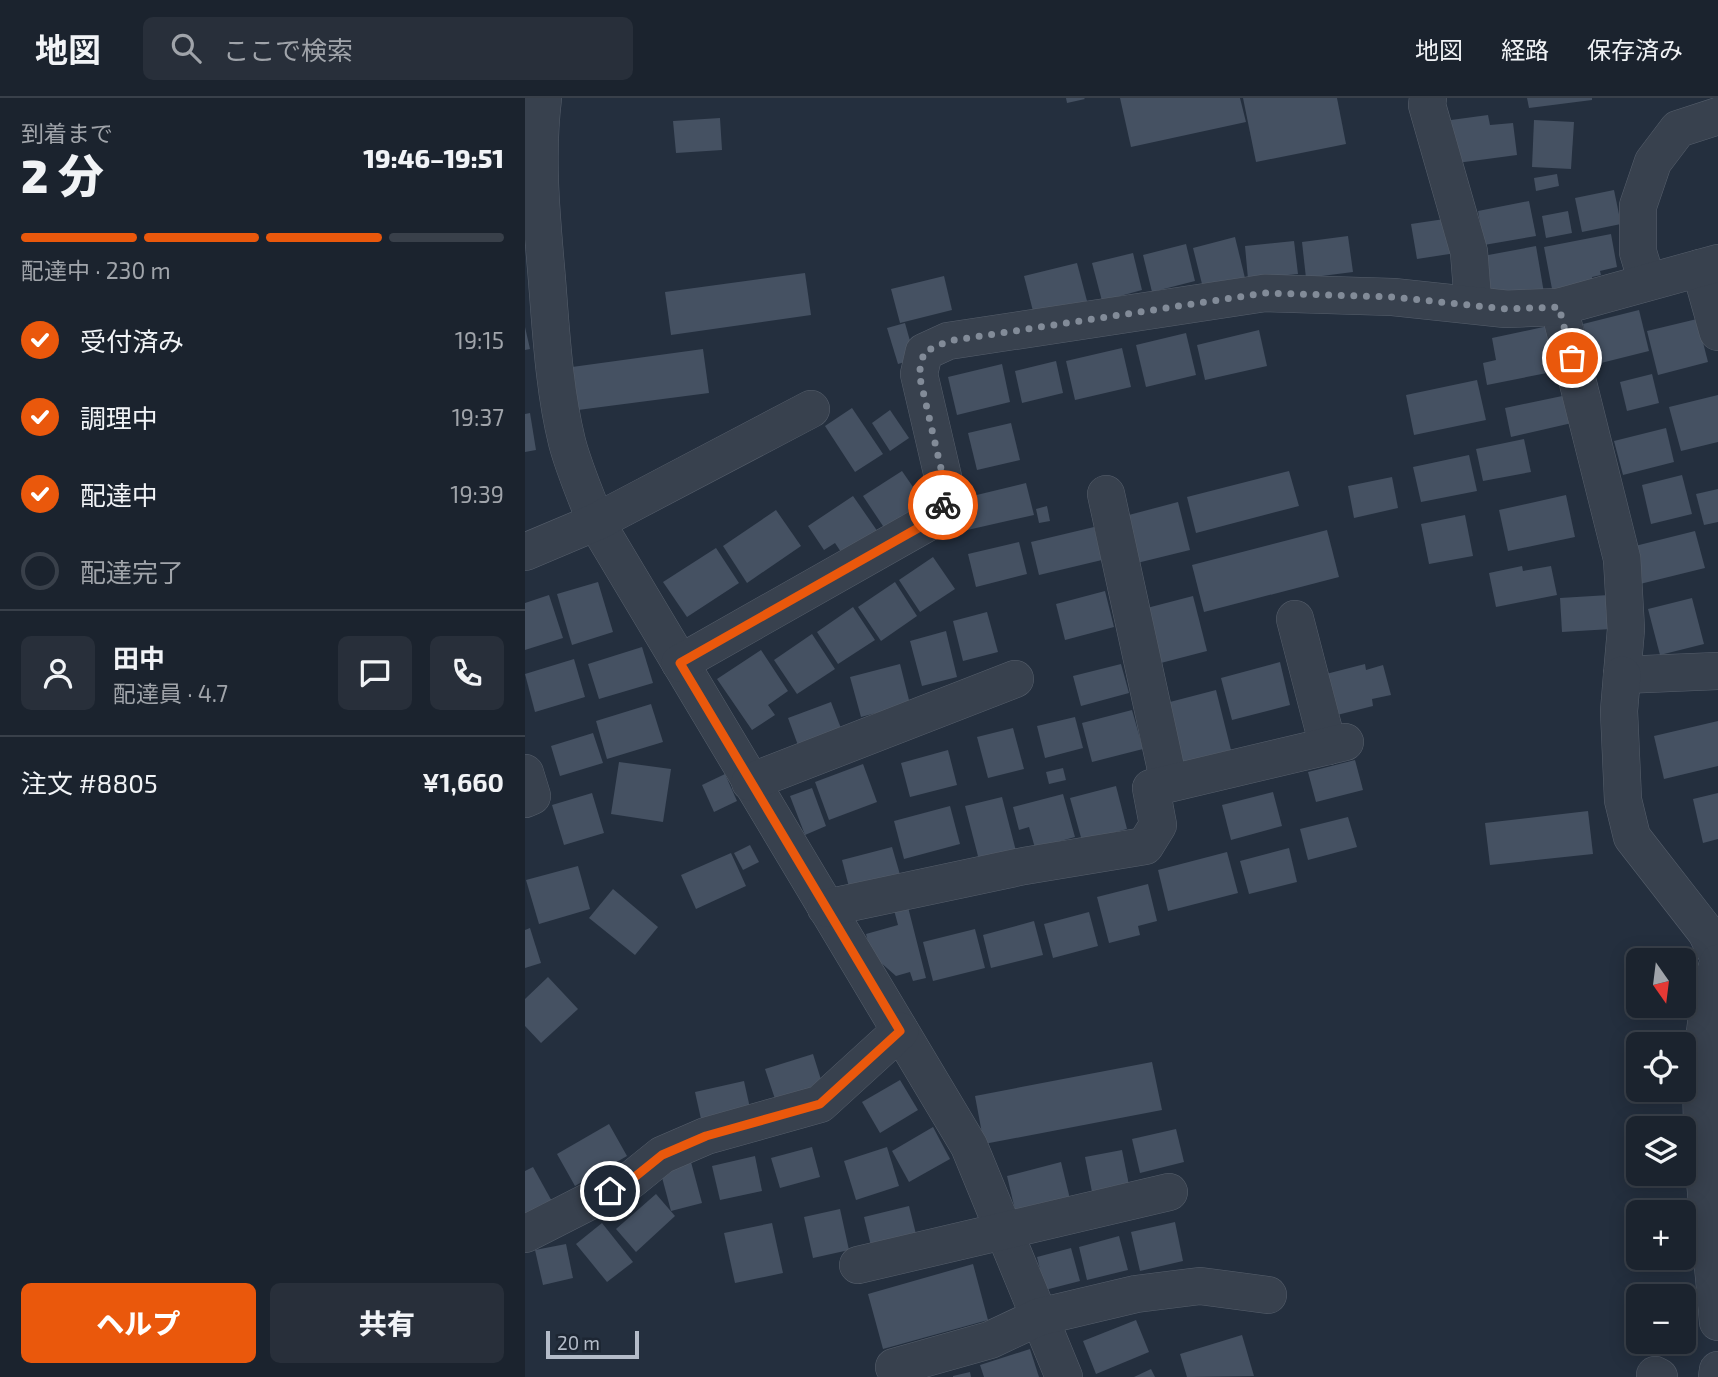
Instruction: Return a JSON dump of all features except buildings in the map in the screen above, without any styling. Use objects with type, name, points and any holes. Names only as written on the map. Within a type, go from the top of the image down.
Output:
[{"type":"street","points":[[543,98],[533,203],[539,371],[596,522],[969,1146],[1064,1377]]},
{"type":"street","points":[[1428,98],[1427,104],[1469,252],[1473,303]]},
{"type":"street","points":[[1647,282],[1638,252],[1638,206],[1653,162],[1678,129],[1718,116]]},
{"type":"street","points":[[680,663],[927,523],[943,507],[943,477],[919,374],[924,352],[948,341],[1265,293],[1393,297],[1473,303],[1506,309],[1559,307],[1709,265],[1718,332]]},
{"type":"street","points":[[1559,307],[1622,559],[1626,629],[1619,711],[1623,800],[1632,837],[1706,932],[1718,956]]},
{"type":"street","points":[[525,552],[596,522],[811,409]]},
{"type":"street","points":[[1106,494],[1170,783]]},
{"type":"street","points":[[826,908],[1024,866],[1145,846],[1158,825],[1151,788],[1337,744],[1295,618]]},
{"type":"street","points":[[1622,675],[1718,671]]},
{"type":"street","points":[[750,782],[1015,679]]},
{"type":"street","points":[[525,773],[532,796],[525,799]]},
{"type":"street","points":[[1718,963],[1702,1040],[1702,1066],[1703,1118],[1718,1322]]},
{"type":"street","points":[[525,1234],[631,1180],[662,1155],[706,1136],[820,1104],[900,1031]]},
{"type":"street","points":[[858,1265],[1169,1192]]},
{"type":"street","points":[[894,1367],[991,1339],[1039,1317],[1136,1294],[1200,1286],[1268,1295]]},
{"type":"street","points":[[1717,1377],[1718,1370]]},
{"type":"way so far","points":[[943,505],[943,477],[919,374],[924,352],[948,341],[1265,293],[1342,295],[1465,302],[1506,309],[1559,307],[1572,358]]},
{"type":"route","points":[[610,1191],[631,1180],[662,1155],[706,1136],[820,1104],[900,1031],[680,663],[927,523],[943,505]]}]
